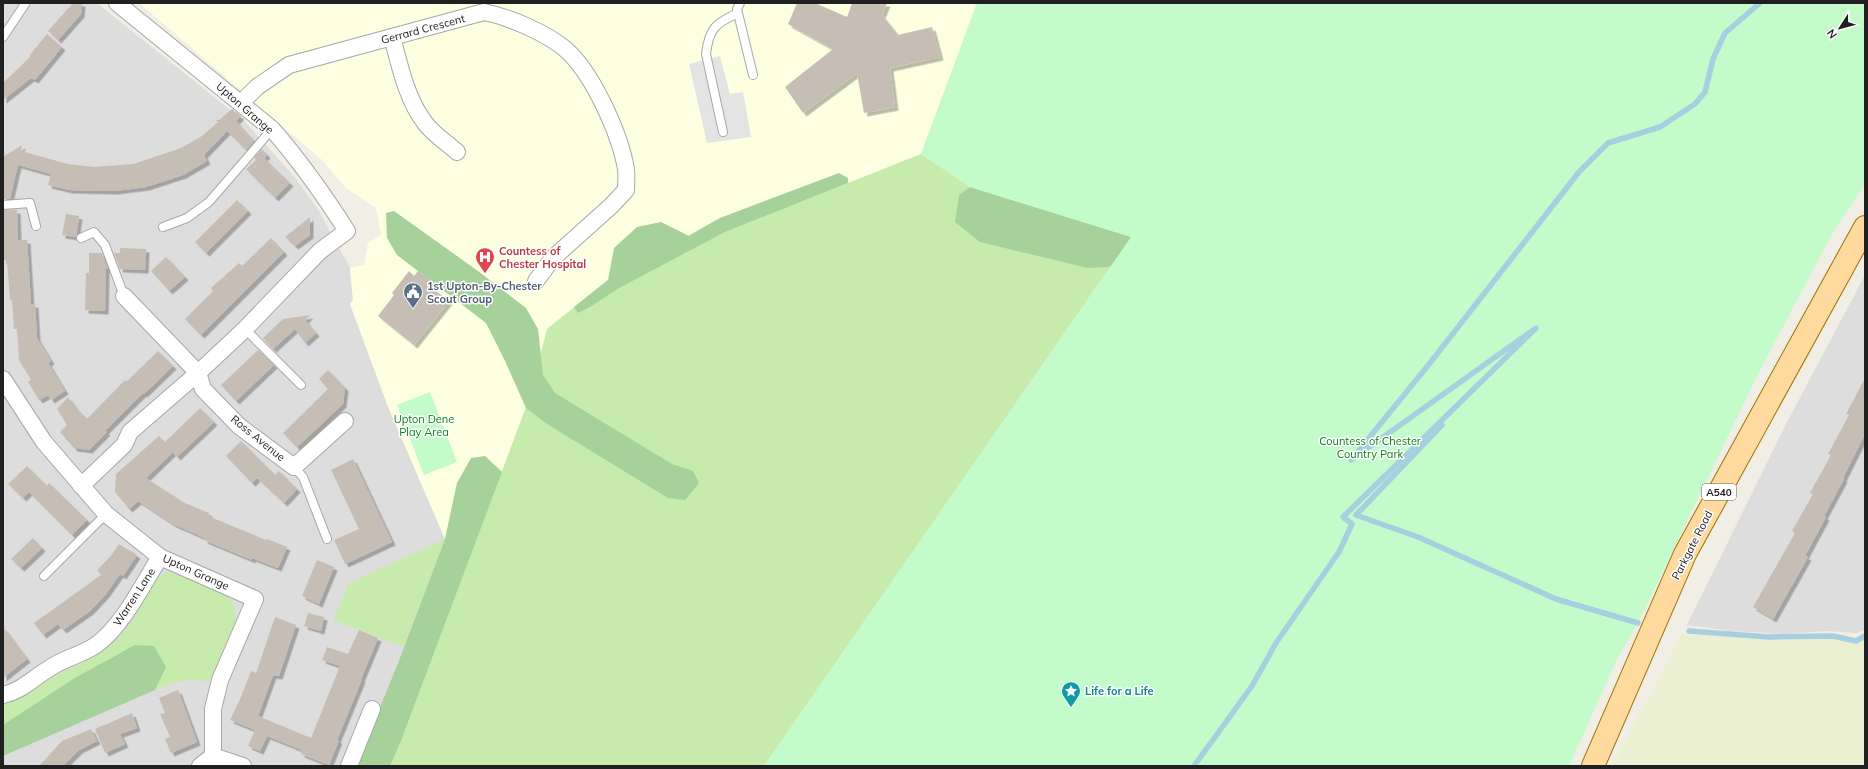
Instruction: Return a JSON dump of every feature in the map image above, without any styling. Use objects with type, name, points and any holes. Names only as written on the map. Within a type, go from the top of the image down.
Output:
[{"type":"main road","name":"Parkgate Road","points":[[1593,766],[1685,554],[1865,227]]},
{"type":"street","name":"Upton Grange","points":[[117,3],[272,129],[293,153],[325,195],[347,231],[320,251],[245,329]]},
{"type":"street","name":"Gerrard Crescent","points":[[241,103],[257,87],[289,65],[392,37],[486,7],[537,32],[564,48],[584,72],[604,106],[620,144],[626,171],[626,190],[611,206],[553,258],[536,281]]},
{"type":"street","points":[[392,37],[415,108],[426,124],[457,152]]},
{"type":"street","name":"Ross Avenue","points":[[124,296],[198,373],[203,389],[239,426],[294,467],[346,421]]},
{"type":"street","points":[[81,486],[124,445],[130,432],[198,373],[245,329]]},
{"type":"street","name":"Upton Grange","points":[[3,380],[44,442],[106,514],[160,557],[255,598],[220,680],[213,709],[213,756]]},
{"type":"street","name":"Warren Lane","points":[[3,695],[20,689],[54,665],[82,654],[110,634],[160,557]]},
{"type":"street","points":[[349,766],[372,709]]},
{"type":"street","points":[[200,766],[213,756],[243,766]]},
{"type":"lane","points":[[740,3],[737,9],[753,74]]},
{"type":"lane","points":[[3,37],[25,4]]},
{"type":"lane","points":[[723,132],[706,54],[707,42],[712,29],[721,20],[738,13]]},
{"type":"lane","points":[[163,227],[187,218],[209,202],[272,129]]},
{"type":"lane","points":[[3,205],[30,203],[36,226]]},
{"type":"lane","points":[[81,238],[94,232],[105,245],[124,296]]},
{"type":"lane","points":[[245,329],[301,385]]},
{"type":"lane","points":[[294,467],[303,477],[328,539]]},
{"type":"lane","points":[[44,576],[106,514]]},
{"type":"shaded area","points":[[3,3],[97,3],[245,122],[294,176],[319,211],[350,268],[353,300],[350,304],[387,404],[445,539],[398,663],[356,766],[3,766]]},
{"type":"shaded area","name":"Countess of Chester Hospital","points":[[139,3],[977,3],[921,154],[723,233],[720,218],[608,280],[547,329],[529,399],[502,472],[485,456],[457,483],[445,539],[387,404],[350,304],[353,300],[350,268],[364,265],[368,243],[381,235],[376,208],[346,188],[322,160]]},
{"type":"shaded area","points":[[720,56],[730,94],[743,92],[751,137],[707,143],[689,64]]},
{"type":"shaded area","points":[[1865,275],[1865,630],[1856,633],[1827,631],[1785,634],[1731,631],[1687,625],[1786,424]]},
{"type":"shaded area","points":[[1682,634],[1776,639],[1836,639],[1858,644],[1865,639],[1865,766],[1612,766]]},
{"type":"green space","name":"Countess of Chester Country Park","points":[[977,3],[1865,3],[1865,184],[1833,232],[1757,376],[1638,623],[1618,657],[1569,766],[764,766],[1131,237],[970,187],[921,154]]},
{"type":"green space","points":[[921,154],[970,187],[1131,237],[764,766],[390,766],[401,741],[529,399],[547,329],[608,280],[720,218],[723,233]]},
{"type":"green space","points":[[839,173],[848,178],[848,183],[723,233],[619,288],[578,313],[574,307],[608,280],[614,248],[637,227],[661,222],[689,236],[720,218]]},
{"type":"green space","points":[[970,187],[1131,237],[1121,266],[1088,268],[980,242],[955,222],[959,195]]},
{"type":"green space","points":[[394,211],[478,271],[526,308],[538,329],[543,375],[555,393],[672,464],[693,471],[699,483],[685,500],[668,498],[547,424],[526,408],[486,323],[397,255],[387,238],[386,213]]},
{"type":"green space","name":"Upton Dene Play Area","points":[[430,392],[457,462],[424,475],[397,405]]},
{"type":"green space","points":[[485,456],[502,472],[401,741],[390,766],[356,766],[398,663],[445,539],[457,483],[471,458]]},
{"type":"green space","points":[[445,539],[403,647],[333,620],[349,583]]},
{"type":"green space","points":[[168,572],[179,573],[223,591],[231,600],[236,611],[235,623],[209,682],[188,680],[155,690],[166,667],[73,679],[3,725],[3,701],[39,682],[85,662],[107,648],[120,636],[133,620],[151,586],[161,575]]},
{"type":"green space","points":[[135,645],[154,646],[166,667],[155,690],[3,756],[3,725],[73,679]]},
{"type":"building","points":[[73,3],[82,3],[81,14],[58,40],[48,31]]},
{"type":"building","points":[[797,3],[815,3],[847,17],[852,3],[887,3],[882,15],[898,35],[932,27],[940,57],[890,68],[895,107],[864,113],[857,73],[803,113],[785,87],[833,49],[788,24]]},
{"type":"building","points":[[47,34],[62,47],[35,80],[31,78],[3,100],[3,83],[30,57],[29,56]]},
{"type":"building","points":[[232,109],[241,116],[236,121],[254,141],[246,150],[227,131],[204,155],[207,161],[183,175],[146,187],[115,191],[69,190],[48,185],[51,174],[18,165],[10,199],[3,199],[3,157],[22,145],[21,151],[68,164],[94,167],[133,164],[181,148],[202,136],[218,122],[216,120],[219,120]]},
{"type":"building","points":[[262,149],[267,155],[264,158],[290,183],[275,198],[246,169],[256,160],[254,158]]},
{"type":"building","points":[[237,200],[248,211],[206,253],[195,242]]},
{"type":"building","points":[[3,210],[17,210],[18,240],[27,240],[31,304],[35,304],[37,338],[51,361],[48,363],[65,391],[51,400],[48,395],[39,400],[28,382],[31,380],[19,360],[17,329],[14,329],[12,300],[10,301],[7,260],[3,260]]},
{"type":"building","points":[[66,214],[79,216],[76,237],[62,235]]},
{"type":"building","points":[[310,217],[310,235],[295,246],[285,237]]},
{"type":"building","points":[[271,238],[284,252],[201,335],[185,319],[213,291],[211,288],[239,263],[242,266]]},
{"type":"building","points":[[120,248],[146,249],[145,270],[120,269],[114,253],[120,253]]},
{"type":"building","points":[[89,253],[102,253],[108,269],[106,269],[105,311],[85,310],[86,273],[89,273]]},
{"type":"building","points":[[166,257],[185,277],[169,291],[151,271]]},
{"type":"building","name":"1st Upton-By-Chester Scout Group","points":[[409,271],[414,276],[418,271],[430,280],[427,284],[449,301],[414,345],[378,316],[394,295],[392,293]]},
{"type":"building","points":[[310,315],[305,320],[316,333],[305,343],[295,329],[273,349],[263,338],[283,319]]},
{"type":"building","points":[[258,350],[274,365],[236,401],[221,385]]},
{"type":"building","points":[[158,351],[173,366],[144,394],[143,393],[105,431],[107,432],[89,450],[74,448],[60,432],[67,425],[57,409],[68,397],[75,407],[87,419],[125,380],[126,382]]},
{"type":"building","points":[[328,370],[345,388],[343,404],[297,447],[283,433],[328,389],[319,379]]},
{"type":"building","points":[[1865,378],[1865,434],[1843,478],[1844,479],[1824,516],[1826,517],[1805,556],[1808,557],[1773,619],[1753,607],[1795,533],[1792,531],[1813,494],[1810,493],[1831,455],[1828,454],[1849,415],[1846,414]]},
{"type":"building","points":[[200,408],[214,422],[177,457],[173,452],[146,478],[185,503],[209,513],[208,516],[287,547],[278,568],[252,558],[252,560],[204,540],[205,538],[173,524],[138,501],[129,509],[115,492],[116,474],[159,436],[165,442]]},
{"type":"building","points":[[241,441],[275,475],[279,471],[297,489],[284,503],[257,478],[252,483],[226,456]]},
{"type":"building","points":[[353,459],[392,542],[345,564],[334,540],[359,529],[331,470]]},
{"type":"building","points":[[27,466],[47,486],[49,483],[87,520],[72,535],[29,492],[23,498],[8,484]]},
{"type":"building","points":[[33,538],[42,548],[21,568],[11,559]]},
{"type":"building","points":[[119,544],[137,555],[123,576],[120,574],[106,594],[90,611],[63,630],[58,624],[43,635],[34,623],[101,575],[97,570],[110,557]]},
{"type":"building","points":[[317,560],[334,567],[319,604],[302,596]]},
{"type":"building","points":[[308,613],[324,617],[321,631],[304,626]]},
{"type":"building","points":[[275,617],[296,625],[279,676],[273,675],[258,716],[311,738],[340,666],[322,660],[327,647],[348,654],[359,630],[378,638],[337,740],[339,740],[329,765],[301,754],[302,750],[267,736],[260,751],[248,746],[255,730],[230,720],[251,671],[256,673]]},
{"type":"building","points":[[3,627],[27,659],[3,678]]},
{"type":"building","points":[[178,690],[197,742],[171,753],[165,739],[170,737],[160,714],[165,713],[159,698]]},
{"type":"building","points":[[132,713],[137,728],[120,734],[125,744],[105,753],[95,729]]},
{"type":"building","points":[[91,729],[97,741],[79,750],[63,766],[39,766],[62,741]]},
{"type":"waterway","points":[[1194,766],[1252,686],[1276,643],[1339,552],[1352,524],[1343,517],[1536,328],[1351,460],[1430,363],[1579,172],[1608,143],[1660,127],[1695,104],[1705,92],[1713,59],[1725,33],[1760,3]]},
{"type":"waterway","points":[[1442,425],[1356,515],[1418,537],[1556,599],[1638,623]]},
{"type":"waterway","points":[[1689,631],[1769,637],[1833,636],[1856,641],[1865,636]]},
{"type":"place","name":"Countess of Chester Hospital","points":[[485,274]]},
{"type":"place","name":"1st Upton-By-Chester Scout Group","points":[[413,309]]},
{"type":"place","name":"Life for a Life","points":[[1071,708]]}]
